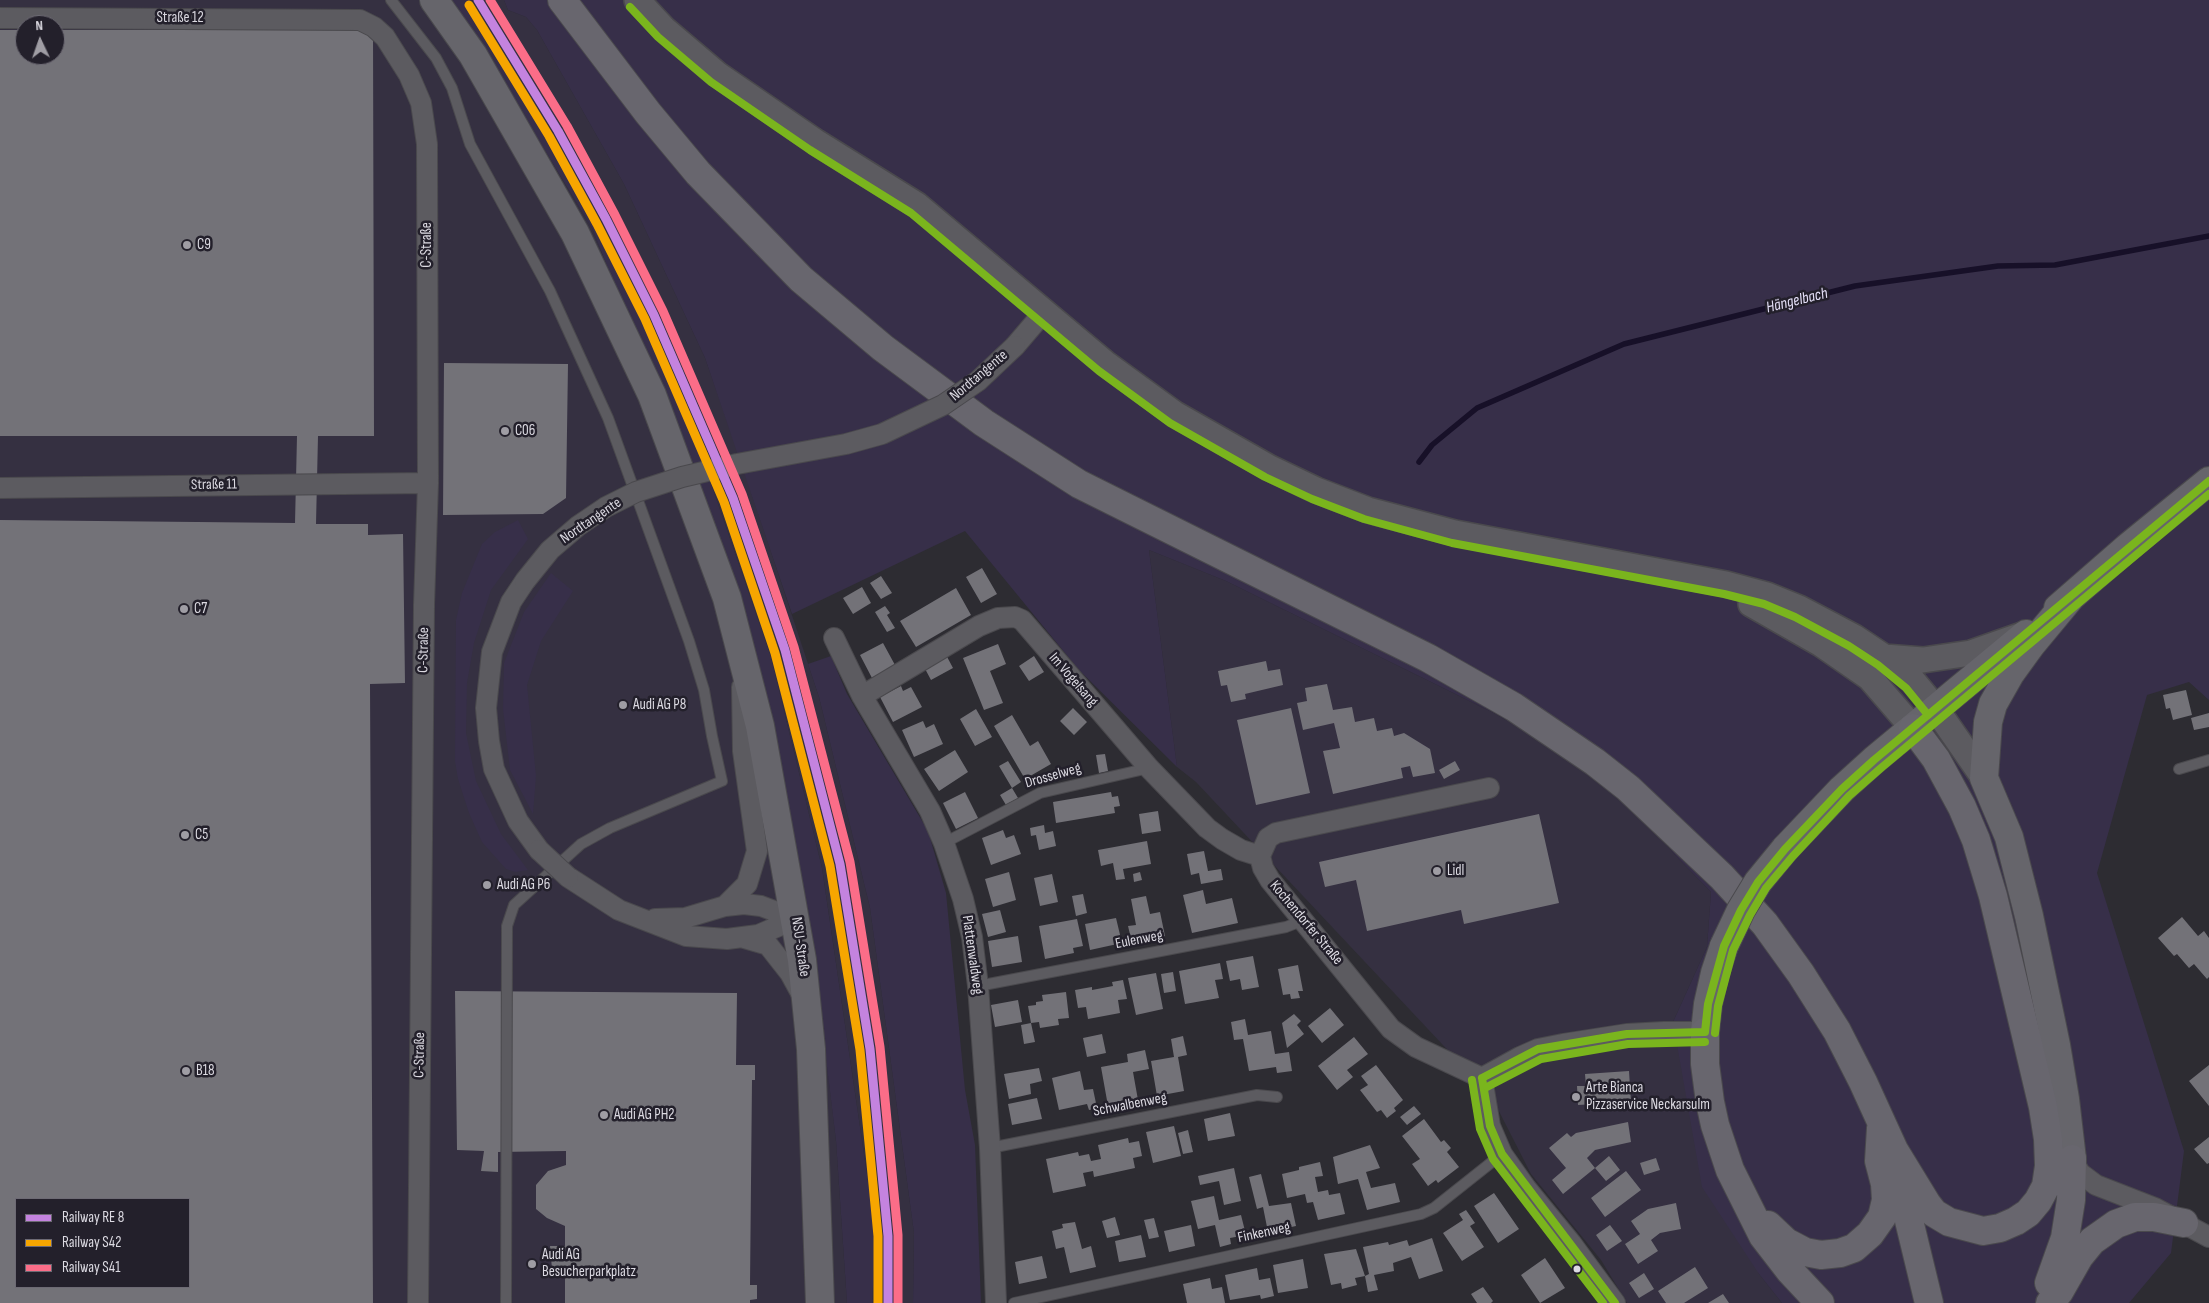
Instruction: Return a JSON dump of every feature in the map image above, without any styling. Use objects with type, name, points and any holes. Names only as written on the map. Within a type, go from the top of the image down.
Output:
[{"type":"highway","points":[[562,0],[648,112],[698,173],[801,279],[891,354],[984,423],[1079,484],[1428,658],[1514,707],[1595,762],[1628,788],[1722,877],[1765,924],[1801,974],[1837,1030],[1882,1121],[1894,1150],[1934,1213],[1949,1222],[1983,1231],[2000,1228],[2028,1213],[2038,1201],[2046,1186],[2049,1166],[2048,1139],[2043,1107],[1993,896],[1976,840],[1962,807],[1936,759],[1913,728]]},
{"type":"highway","points":[[1706,1032],[1705,1064],[1710,1102],[1730,1170],[1763,1236],[1820,1303]]},
{"type":"highway","points":[[1730,1170],[1770,1228],[1786,1242],[1805,1252],[1821,1255],[1840,1254],[1854,1248],[1870,1234],[1882,1217],[1886,1200],[1885,1184],[1879,1161],[1882,1121]]},
{"type":"highway","points":[[1894,1150],[1901,1191],[1914,1235],[1929,1303]]},
{"type":"highway","points":[[2040,1303],[2065,1238],[2071,1200],[2072,1159]]},
{"type":"highway","points":[[1916,1187],[1936,1253],[1948,1303]]},
{"type":"highway","points":[[2050,1303],[2059,1292],[2079,1257],[2092,1241],[2116,1224],[2135,1217],[2154,1217],[2184,1223]]},
{"type":"main road","name":"NSU-Straße","points":[[434,0],[474,55],[575,233],[652,395],[727,598],[760,726],[791,888],[792,925],[807,1004],[811,1050],[820,1303]]},
{"type":"main road","points":[[1706,1032],[1710,996],[1724,946],[1741,910],[1758,882],[1785,849],[1842,790],[1913,728],[2209,481]]},
{"type":"main road","points":[[2070,598],[2031,645],[2010,674],[1993,704],[1988,722],[1984,778],[2009,838],[2029,916],[2056,1045],[2072,1159]]},
{"type":"street","points":[[637,0],[664,29],[717,74],[816,142],[917,205],[1105,363],[1175,414],[1270,468],[1316,490],[1368,510],[1455,534],[1658,573],[1726,584],[1767,595],[1828,622],[1884,657],[1913,681],[1936,709],[1984,778]]},
{"type":"street","name":"Straße 12","points":[[0,18],[360,20]]},
{"type":"street","name":"C-Straße","points":[[360,20],[374,26],[385,37],[409,75],[421,103],[428,144],[428,483],[424,605],[418,1303]]},
{"type":"street","name":"Nordtangente","points":[[744,938],[727,939],[686,936],[619,910],[568,877],[540,850],[518,821],[497,777],[489,741],[486,708],[492,652],[511,602],[550,550],[578,526],[606,507],[628,496],[682,477],[736,464],[846,444],[882,434],[943,405],[978,381],[1015,346],[1044,312]]},
{"type":"street","name":"Straße 11","points":[[0,488],[428,483]]},
{"type":"street","points":[[1658,573],[1720,590],[1748,602],[1821,644],[1870,678],[1913,728]]},
{"type":"street","name":"Im Vogelsang","points":[[862,696],[979,626],[998,618],[1015,617],[1022,620],[1149,768],[1207,828],[1241,850],[1260,856]]},
{"type":"street","points":[[1884,657],[1923,660],[1971,653],[2029,632]]},
{"type":"street","name":"Plattenwaldweg","points":[[834,638],[862,696],[930,811],[944,843],[963,900],[972,937],[978,986],[990,1148],[996,1303]]},
{"type":"street","points":[[725,906],[746,884],[757,851],[743,751],[742,655]]},
{"type":"street","points":[[1260,856],[1268,838],[1276,833],[1489,788]]},
{"type":"street","name":"Kochendorfer Straße","points":[[1260,856],[1263,868],[1270,880],[1392,1029],[1416,1047],[1482,1078]]},
{"type":"street","points":[[648,920],[685,918],[725,906],[744,904],[761,906],[792,925]]},
{"type":"street","points":[[744,938],[769,932],[779,926],[792,925]]},
{"type":"street","points":[[744,938],[768,945],[790,972],[807,1004]]},
{"type":"street","points":[[1613,1302],[1571,1243],[1526,1188],[1502,1154],[1490,1126],[1482,1078],[1520,1057],[1563,1044],[1627,1034],[1706,1032]]},
{"type":"street","points":[[2072,1159],[2080,1173],[2096,1185],[2140,1201],[2209,1238]]},
{"type":"lane","points":[[391,0],[436,58],[452,88],[470,144],[550,291],[608,418],[692,649],[704,690],[722,781],[610,828],[581,844],[514,905],[507,926],[506,1303]]},
{"type":"lane","points":[[2179,769],[2209,760]]},
{"type":"lane","name":"Drosselweg","points":[[944,843],[1040,793],[1149,768]]},
{"type":"lane","name":"Eulenweg","points":[[978,986],[1286,927],[1304,920]]},
{"type":"lane","name":"Schwalbenweg","points":[[990,1148],[1257,1095],[1277,1097]]},
{"type":"lane","name":"Finkenweg","points":[[1014,1303],[1421,1214],[1434,1208],[1502,1154]]},
{"type":"shaded area","points":[[0,0],[444,0],[485,52],[592,228],[662,404],[729,594],[826,1054],[836,1141],[847,1303],[0,1303]]},
{"type":"shaded area","points":[[444,0],[471,0],[590,198],[672,371],[771,657],[822,868],[876,1236],[872,1303],[847,1303],[836,1141],[808,910],[777,790],[662,404],[592,228],[485,52]]},
{"type":"shaded area","points":[[471,0],[504,0],[508,10],[526,17],[537,30],[624,184],[705,358],[736,446],[819,697],[870,908],[914,1233],[913,1303],[872,1303],[876,1236],[822,868],[771,657],[672,371],[590,198]]},
{"type":"shaded area","points":[[504,0],[2209,0],[2209,700],[2189,682],[2147,695],[2097,873],[2184,1151],[2171,1253],[2129,1303],[1782,1303],[1759,1274],[1702,1187],[1673,1022],[1707,947],[1711,892],[1675,855],[1649,823],[1600,778],[1556,749],[1496,714],[1226,581],[1149,550],[1177,767],[1079,670],[965,531],[792,614],[705,358],[624,184],[537,30],[526,17],[508,10]]},
{"type":"shaded area","points":[[518,520],[528,539],[491,590],[474,643],[467,683],[466,733],[476,781],[501,834],[528,870],[515,872],[506,869],[482,842],[469,813],[458,779],[455,761],[456,620],[462,593],[482,544],[495,532]]},
{"type":"shaded area","points":[[1149,550],[1226,581],[1496,714],[1556,749],[1600,778],[1649,823],[1675,855],[1711,892],[1707,947],[1673,1022],[1759,1274],[1782,1303],[1627,1303],[1601,1260],[1531,1174],[1482,1078],[1457,1060],[1196,782],[1177,767]]},
{"type":"shaded area","points":[[551,573],[573,591],[541,641],[527,685],[536,776],[533,814],[510,770],[503,709],[504,663],[524,612]]},
{"type":"shaded area","points":[[831,656],[847,694],[928,831],[946,893],[965,1090],[975,1145],[981,1303],[913,1303],[914,1233],[870,908],[819,697],[808,664]]},
{"type":"building","points":[[0,30],[15,30],[15,65],[65,65],[65,30],[373,30],[374,436],[318,436],[316,524],[368,524],[368,535],[403,534],[405,683],[370,684],[373,1303],[0,1303],[0,520],[295,523],[297,436],[0,436]]},
{"type":"building","name":"C06","points":[[444,363],[568,364],[566,498],[543,514],[443,515]]},
{"type":"building","points":[[982,568],[997,594],[981,603],[966,577]]},
{"type":"building","points":[[881,576],[892,593],[881,599],[870,583]]},
{"type":"building","points":[[862,587],[871,603],[853,614],[843,598]]},
{"type":"building","points":[[956,588],[971,615],[916,647],[900,621]]},
{"type":"building","points":[[885,606],[890,613],[887,615],[895,628],[887,632],[875,612]]},
{"type":"building","points":[[883,643],[895,665],[872,678],[860,655]]},
{"type":"building","points":[[998,644],[1006,664],[990,671],[1003,703],[984,710],[963,658]]},
{"type":"building","points":[[945,653],[953,668],[931,680],[923,665]]},
{"type":"building","points":[[1034,656],[1044,672],[1029,681],[1019,666]]},
{"type":"building","points":[[1266,661],[1268,671],[1280,669],[1283,685],[1245,694],[1246,699],[1231,702],[1227,685],[1221,686],[1218,671]]},
{"type":"building","points":[[1327,684],[1333,710],[1352,707],[1355,722],[1374,718],[1377,731],[1392,728],[1394,736],[1404,733],[1430,749],[1435,773],[1413,777],[1410,766],[1401,768],[1403,778],[1333,794],[1323,751],[1340,748],[1334,723],[1303,730],[1297,703],[1307,701],[1305,688]]},
{"type":"building","points":[[901,686],[903,691],[911,687],[922,707],[893,722],[880,697]]},
{"type":"building","points":[[2186,690],[2192,715],[2173,720],[2170,708],[2166,709],[2163,695]]},
{"type":"building","points":[[1073,708],[1087,722],[1074,735],[1060,721]]},
{"type":"building","points":[[1291,708],[1310,793],[1256,805],[1237,720]]},
{"type":"building","points":[[976,709],[992,737],[975,746],[960,719]]},
{"type":"building","points":[[2209,713],[2209,727],[2194,730],[2191,718]]},
{"type":"building","points":[[1012,715],[1030,746],[1038,741],[1051,764],[1025,779],[994,726]]},
{"type":"building","points":[[923,721],[926,728],[934,724],[943,744],[914,757],[902,730]]},
{"type":"building","points":[[955,750],[968,772],[939,791],[924,769]]},
{"type":"building","points":[[1105,754],[1108,771],[1099,773],[1096,755]]},
{"type":"building","points":[[1008,761],[1021,782],[1012,788],[999,766]]},
{"type":"building","points":[[1455,761],[1460,770],[1444,779],[1439,770]]},
{"type":"building","points":[[1012,788],[1018,798],[1006,805],[1000,795]]},
{"type":"building","points":[[965,792],[978,818],[956,829],[943,803]]},
{"type":"building","points":[[1111,792],[1112,797],[1118,796],[1120,806],[1114,807],[1115,813],[1056,823],[1053,802]]},
{"type":"building","points":[[1158,811],[1161,831],[1142,834],[1139,814]]},
{"type":"building","name":"Lidl","points":[[1539,814],[1559,903],[1464,924],[1461,910],[1367,931],[1356,880],[1325,887],[1319,862]]},
{"type":"building","points":[[1044,825],[1045,833],[1053,831],[1056,846],[1039,850],[1036,835],[1031,836],[1030,828]]},
{"type":"building","points":[[1003,830],[1006,838],[1014,835],[1021,854],[991,865],[982,838]]},
{"type":"building","points":[[1147,841],[1151,864],[1123,869],[1125,879],[1116,880],[1113,863],[1101,866],[1098,850]]},
{"type":"building","points":[[1204,851],[1208,871],[1221,869],[1223,880],[1201,884],[1199,873],[1191,875],[1187,854]]},
{"type":"building","points":[[1009,872],[1016,900],[993,907],[985,879]]},
{"type":"building","points":[[1140,872],[1142,880],[1134,882],[1133,874]]},
{"type":"building","points":[[1052,874],[1058,902],[1040,906],[1034,878]]},
{"type":"building","points":[[1203,890],[1206,904],[1232,898],[1238,923],[1192,933],[1183,895]]},
{"type":"building","points":[[1083,894],[1087,913],[1076,916],[1072,896]]},
{"type":"building","points":[[1146,896],[1150,914],[1160,912],[1165,936],[1132,943],[1128,926],[1136,925],[1131,899]]},
{"type":"building","points":[[1000,910],[1006,932],[988,937],[982,914]]},
{"type":"building","points":[[2182,917],[2198,936],[2204,931],[2209,938],[2209,977],[2207,979],[2194,964],[2189,968],[2177,954],[2174,956],[2158,938]]},
{"type":"building","points":[[1116,918],[1122,943],[1090,950],[1085,924]]},
{"type":"building","points":[[1077,919],[1083,946],[1073,948],[1074,953],[1045,959],[1039,926]]},
{"type":"building","points":[[1018,936],[1022,962],[992,967],[988,941]]},
{"type":"building","points":[[1253,956],[1259,987],[1242,990],[1240,979],[1230,981],[1226,961]]},
{"type":"building","points":[[1220,963],[1223,979],[1215,980],[1219,998],[1185,1004],[1179,971]]},
{"type":"building","points":[[1298,965],[1303,991],[1298,991],[1300,998],[1291,999],[1290,994],[1283,995],[1278,969]]},
{"type":"building","points":[[1173,972],[1176,991],[1164,993],[1161,974]]},
{"type":"building","points":[[1156,973],[1163,1009],[1136,1015],[1128,978]]},
{"type":"building","points":[[1123,980],[1127,999],[1118,1000],[1120,1013],[1088,1019],[1086,1007],[1078,1008],[1075,990],[1092,987],[1092,990],[1113,986],[1112,982]]},
{"type":"building","name":"Audi AG PH2","points":[[455,991],[737,993],[736,1065],[755,1065],[755,1080],[752,1080],[750,1285],[757,1285],[757,1299],[750,1300],[750,1303],[565,1303],[565,1269],[552,1269],[550,1246],[565,1246],[565,1226],[547,1218],[536,1209],[536,1185],[548,1171],[566,1165],[566,1151],[498,1152],[498,1172],[481,1171],[484,1151],[457,1150]]},
{"type":"building","points":[[1066,992],[1069,1018],[1058,1019],[1059,1025],[1040,1028],[1039,1022],[1031,1023],[1028,1006],[1036,1005],[1036,1002],[1043,1001],[1042,995]]},
{"type":"building","points":[[1018,1000],[1022,1022],[995,1027],[991,1005]]},
{"type":"building","points":[[1330,1008],[1344,1025],[1322,1043],[1308,1026]]},
{"type":"building","points":[[1294,1014],[1301,1021],[1297,1025],[1304,1034],[1287,1048],[1282,1023]]},
{"type":"building","points":[[1245,1019],[1248,1035],[1271,1031],[1275,1054],[1289,1052],[1292,1071],[1277,1073],[1276,1067],[1249,1071],[1243,1039],[1234,1040],[1231,1022]]},
{"type":"building","points":[[1031,1023],[1035,1042],[1024,1044],[1021,1025]]},
{"type":"building","points":[[1102,1034],[1106,1053],[1087,1057],[1083,1038]]},
{"type":"building","points":[[1183,1036],[1187,1055],[1178,1057],[1184,1091],[1157,1096],[1151,1061],[1174,1057],[1171,1039]]},
{"type":"building","points":[[1354,1037],[1368,1054],[1347,1070],[1353,1077],[1337,1090],[1318,1066]]},
{"type":"building","points":[[1145,1050],[1149,1069],[1133,1072],[1138,1100],[1108,1106],[1101,1067],[1128,1062],[1127,1054]]},
{"type":"building","points":[[1376,1065],[1403,1100],[1394,1108],[1396,1111],[1387,1118],[1381,1110],[1377,1112],[1360,1090],[1368,1085],[1361,1076]]},
{"type":"building","points":[[2209,1065],[2209,1106],[2189,1081]]},
{"type":"building","points":[[1039,1068],[1042,1081],[1030,1084],[1031,1094],[1009,1099],[1004,1074]]},
{"type":"building","points":[[1080,1071],[1084,1090],[1093,1089],[1097,1108],[1089,1110],[1087,1104],[1059,1110],[1052,1078]]},
{"type":"building","points":[[1629,1071],[1631,1102],[1578,1105],[1577,1086],[1586,1086],[1585,1074]]},
{"type":"building","points":[[1037,1098],[1042,1119],[1012,1125],[1008,1104]]},
{"type":"building","points":[[1414,1106],[1421,1114],[1407,1125],[1400,1117]]},
{"type":"building","points":[[1230,1113],[1235,1136],[1208,1141],[1204,1119]]},
{"type":"building","points":[[1424,1119],[1441,1142],[1444,1140],[1451,1148],[1447,1152],[1459,1167],[1438,1183],[1436,1180],[1428,1186],[1412,1164],[1420,1159],[1402,1136]]},
{"type":"building","points":[[1628,1122],[1631,1142],[1595,1150],[1587,1158],[1595,1168],[1563,1194],[1552,1180],[1566,1168],[1549,1148],[1567,1133],[1571,1137],[1576,1133]]},
{"type":"building","points":[[1174,1126],[1181,1156],[1153,1163],[1146,1132]]},
{"type":"building","points":[[1188,1130],[1193,1152],[1183,1154],[1178,1133]]},
{"type":"building","points":[[2209,1137],[2209,1163],[2207,1164],[2194,1149]]},
{"type":"building","points":[[1128,1138],[1129,1143],[1139,1141],[1142,1156],[1133,1158],[1135,1168],[1094,1177],[1093,1171],[1083,1173],[1086,1186],[1053,1193],[1046,1159],[1078,1152],[1079,1156],[1089,1154],[1091,1161],[1101,1159],[1098,1145]]},
{"type":"building","points":[[1370,1145],[1380,1168],[1366,1172],[1371,1188],[1395,1183],[1400,1202],[1367,1210],[1358,1179],[1338,1184],[1333,1157]]},
{"type":"building","points":[[1609,1156],[1620,1170],[1606,1181],[1595,1168]]},
{"type":"building","points":[[1656,1158],[1660,1170],[1644,1175],[1640,1163]]},
{"type":"building","points":[[1320,1162],[1323,1176],[1315,1177],[1318,1192],[1328,1190],[1329,1195],[1340,1193],[1345,1214],[1318,1220],[1313,1202],[1307,1203],[1305,1194],[1287,1198],[1282,1174],[1299,1170],[1299,1167]]},
{"type":"building","points":[[1234,1168],[1241,1201],[1224,1205],[1219,1181],[1200,1185],[1198,1176]]},
{"type":"building","points":[[1626,1171],[1641,1190],[1605,1217],[1591,1198]]},
{"type":"building","points":[[1261,1174],[1269,1206],[1291,1203],[1296,1226],[1268,1232],[1263,1207],[1257,1209],[1249,1177]]},
{"type":"building","points":[[1494,1193],[1519,1229],[1498,1243],[1474,1206]]},
{"type":"building","points":[[1214,1196],[1219,1220],[1241,1215],[1246,1235],[1230,1238],[1231,1244],[1220,1247],[1215,1225],[1198,1229],[1191,1201]]},
{"type":"building","points":[[1676,1203],[1681,1229],[1660,1233],[1651,1240],[1658,1251],[1638,1264],[1625,1244],[1640,1234],[1631,1221],[1648,1209]]},
{"type":"building","points":[[1466,1210],[1475,1223],[1470,1226],[1484,1247],[1462,1261],[1443,1233],[1463,1220],[1459,1214]]},
{"type":"building","points":[[1115,1217],[1120,1235],[1107,1238],[1102,1221]]},
{"type":"building","points":[[1154,1218],[1159,1237],[1149,1239],[1144,1220]]},
{"type":"building","points":[[1075,1222],[1082,1249],[1091,1246],[1096,1267],[1070,1273],[1064,1247],[1056,1249],[1052,1231],[1063,1228],[1062,1224]]},
{"type":"building","points":[[1191,1225],[1195,1246],[1169,1252],[1164,1231]]},
{"type":"building","points":[[1610,1225],[1622,1241],[1607,1251],[1596,1235]]},
{"type":"building","points":[[1141,1235],[1146,1257],[1119,1262],[1115,1241]]},
{"type":"building","points":[[1432,1238],[1443,1271],[1419,1279],[1411,1257],[1393,1263],[1394,1271],[1374,1275],[1378,1290],[1368,1292],[1365,1276],[1369,1274],[1363,1247],[1388,1242],[1389,1245],[1407,1240],[1409,1246]]},
{"type":"building","points":[[1356,1249],[1365,1276],[1355,1278],[1357,1285],[1342,1289],[1341,1283],[1331,1285],[1324,1254]]},
{"type":"building","points":[[1042,1256],[1047,1278],[1019,1284],[1015,1262]]},
{"type":"building","points":[[1545,1258],[1565,1288],[1540,1303],[1521,1275]]},
{"type":"building","points":[[1303,1259],[1308,1288],[1278,1293],[1273,1265]]},
{"type":"building","points":[[1695,1267],[1708,1288],[1684,1303],[1666,1303],[1658,1291]]},
{"type":"building","points":[[1257,1268],[1259,1280],[1270,1278],[1274,1296],[1261,1299],[1260,1295],[1230,1300],[1225,1275]]},
{"type":"building","points":[[1644,1273],[1654,1289],[1639,1298],[1629,1283]]},
{"type":"building","points":[[1210,1278],[1212,1289],[1222,1287],[1225,1303],[1187,1303],[1183,1284]]},
{"type":"building","points":[[1483,1287],[1493,1301],[1491,1303],[1477,1303],[1471,1294]]},
{"type":"building","points":[[1723,1294],[1729,1303],[1708,1303]]},
{"type":"waterway","name":"Hängelbach","points":[[1419,462],[1432,445],[1477,408],[1624,344],[1855,286],[1998,266],[2055,265],[2209,236]]},
{"type":"transit line","points":[[478,0],[558,131],[606,219],[654,315],[733,498],[785,650],[840,864],[870,1049],[888,1236],[888,1303]]},
{"type":"transit line","points":[[630,7],[658,37],[711,82],[810,150],[911,213],[1099,371],[1170,423],[1265,477],[1312,499],[1364,519],[1452,543],[1724,594],[1764,604],[1795,617],[1849,646],[1878,665],[1906,688],[1928,715]]},
{"type":"transit line","points":[[1705,1032],[1708,1004],[1724,946],[1741,910],[1758,882],[1785,849],[1842,789],[1874,760],[2209,481]]},
{"type":"transit line","points":[[1715,1033],[1718,1006],[1733,950],[1766,888],[1793,856],[1849,796],[1881,768],[2209,494]]},
{"type":"transit line","points":[[1482,1078],[1538,1049],[1627,1034],[1705,1032]]},
{"type":"transit line","points":[[1487,1087],[1541,1059],[1628,1044],[1705,1042]]},
{"type":"transit line","points":[[1482,1078],[1490,1126],[1502,1154],[1615,1303]]},
{"type":"transit line","points":[[1472,1080],[1480,1129],[1493,1159],[1603,1303]]},
{"type":"rail line","name":"S41","points":[[490,0],[567,126],[615,215],[663,311],[742,494],[794,647],[850,862],[880,1047],[898,1235],[898,1303]]},
{"type":"rail line","name":"S42","points":[[469,5],[549,136],[597,224],[645,319],[724,502],[775,653],[830,866],[860,1050],[878,1236],[878,1303]]},
{"type":"place","name":"C9","points":[[187,245]]},
{"type":"place","name":"C06","points":[[505,431]]},
{"type":"place","name":"C7","points":[[184,609]]},
{"type":"place","name":"Audi AG P8","points":[[623,705]]},
{"type":"place","name":"C5","points":[[185,835]]},
{"type":"place","name":"Lidl","points":[[1437,871]]},
{"type":"place","name":"Audi AG P6","points":[[487,885]]},
{"type":"place","name":"B18","points":[[186,1071]]},
{"type":"place","name":"Arte Bianca Pizzaservice Neckarsulm","points":[[1576,1097]]},
{"type":"place","name":"Audi AG PH2","points":[[604,1115]]},
{"type":"place","name":"Audi AG Besucherparkplatz","points":[[532,1264]]}]
